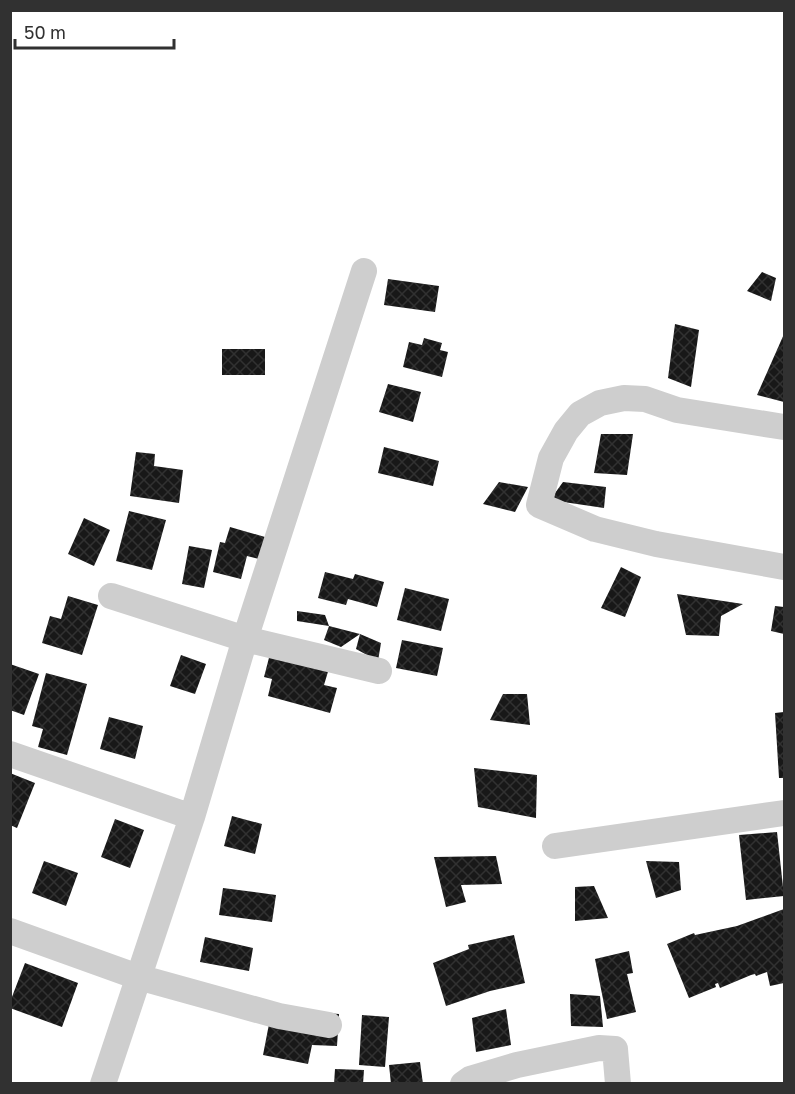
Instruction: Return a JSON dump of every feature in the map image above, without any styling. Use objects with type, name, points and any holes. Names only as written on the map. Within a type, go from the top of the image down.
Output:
[{"type":"street","points":[[103,1083],[192,818],[245,639],[364,271]]},
{"type":"street","points":[[784,427],[677,410],[645,399],[624,398],[600,403],[580,414],[566,431],[551,458],[539,505],[595,529],[657,544],[784,567]]},
{"type":"street","points":[[111,596],[245,639],[379,671]]},
{"type":"street","points":[[10,754],[192,818]]},
{"type":"street","points":[[555,846],[784,813]]},
{"type":"street","points":[[10,931],[138,977],[279,1016],[329,1025]]},
{"type":"street","points":[[463,1083],[517,1065],[599,1048],[615,1049],[618,1083]]},
{"type":"building","points":[[762,272],[776,278],[771,301],[747,291]]},
{"type":"building","points":[[388,279],[439,286],[435,312],[384,305]]},
{"type":"building","points":[[675,324],[699,330],[691,387],[668,378]]},
{"type":"building","points":[[784,334],[784,402],[757,395]]},
{"type":"building","points":[[424,338],[442,343],[440,350],[448,352],[442,377],[403,367],[409,342],[422,345]]},
{"type":"building","points":[[222,349],[265,349],[265,375],[222,375]]},
{"type":"building","points":[[388,384],[421,392],[413,422],[379,412]]},
{"type":"building","points":[[601,434],[633,434],[627,475],[594,473]]},
{"type":"building","points":[[384,447],[439,461],[433,486],[378,473]]},
{"type":"building","points":[[136,452],[155,454],[154,466],[183,470],[179,503],[130,496]]},
{"type":"building","points":[[499,482],[528,487],[515,512],[483,504]]},
{"type":"building","points":[[563,482],[606,487],[604,508],[550,500]]},
{"type":"building","points":[[129,511],[166,520],[152,570],[116,561]]},
{"type":"building","points":[[84,518],[110,530],[94,566],[68,554]]},
{"type":"building","points":[[230,527],[265,537],[259,559],[247,556],[241,579],[213,572],[220,542],[225,543]]},
{"type":"building","points":[[189,546],[212,550],[204,588],[182,584]]},
{"type":"building","points":[[621,567],[641,577],[625,617],[601,608]]},
{"type":"building","points":[[325,572],[353,579],[355,574],[384,582],[377,607],[348,599],[346,605],[318,598]]},
{"type":"building","points":[[405,588],[449,599],[441,631],[397,620]]},
{"type":"building","points":[[677,594],[743,604],[721,616],[719,636],[686,635]]},
{"type":"building","points":[[68,596],[98,605],[82,655],[42,643],[50,616],[61,619]]},
{"type":"building","points":[[775,606],[784,607],[784,634],[771,631]]},
{"type":"building","points":[[297,611],[325,615],[329,626],[297,621]]},
{"type":"building","points":[[329,626],[360,634],[341,647],[324,640]]},
{"type":"building","points":[[360,634],[381,643],[378,661],[356,649]]},
{"type":"building","points":[[402,640],[443,648],[437,676],[396,668]]},
{"type":"building","points":[[271,650],[330,665],[324,685],[337,688],[330,713],[268,696],[272,679],[264,677]]},
{"type":"building","points":[[181,655],[206,664],[195,694],[170,686]]},
{"type":"building","points":[[10,664],[39,674],[24,715],[10,710]]},
{"type":"building","points":[[46,673],[87,684],[67,755],[38,747],[43,729],[32,726]]},
{"type":"building","points":[[503,694],[527,694],[530,725],[490,720]]},
{"type":"building","points":[[784,712],[784,778],[779,778],[775,713]]},
{"type":"building","points":[[109,717],[143,726],[135,759],[100,749]]},
{"type":"building","points":[[474,768],[537,775],[536,818],[478,807]]},
{"type":"building","points":[[10,773],[35,783],[17,828],[10,825]]},
{"type":"building","points":[[232,816],[262,824],[255,854],[224,846]]},
{"type":"building","points":[[115,819],[144,830],[130,868],[101,857]]},
{"type":"building","points":[[777,832],[784,896],[746,900],[739,835]]},
{"type":"building","points":[[496,856],[502,884],[461,885],[466,902],[446,907],[434,857]]},
{"type":"building","points":[[44,861],[78,873],[66,906],[32,893]]},
{"type":"building","points":[[646,861],[679,862],[681,890],[656,898]]},
{"type":"building","points":[[594,886],[608,918],[575,921],[575,887]]},
{"type":"building","points":[[223,888],[276,895],[272,922],[219,915]]},
{"type":"building","points":[[784,909],[784,983],[770,986],[767,972],[756,976],[751,975],[720,988],[718,983],[715,984],[716,987],[689,998],[667,944],[694,933],[695,935],[737,926]]},
{"type":"building","points":[[514,935],[525,983],[490,991],[446,1006],[433,963],[469,949],[468,945]]},
{"type":"building","points":[[205,937],[253,948],[249,971],[200,962]]},
{"type":"building","points":[[629,951],[633,973],[627,974],[636,1012],[607,1019],[595,959]]},
{"type":"building","points":[[25,963],[78,983],[62,1027],[10,1008],[10,1002]]},
{"type":"building","points":[[570,994],[600,996],[603,1027],[571,1026]]},
{"type":"building","points":[[506,1009],[511,1045],[476,1052],[472,1018]]},
{"type":"building","points":[[299,1011],[339,1014],[337,1046],[312,1045],[308,1064],[263,1055],[269,1024]]},
{"type":"building","points":[[362,1015],[389,1017],[385,1067],[359,1065]]},
{"type":"building","points":[[420,1062],[423,1084],[391,1084],[389,1065]]},
{"type":"building","points":[[335,1069],[364,1070],[363,1084],[334,1084]]}]
